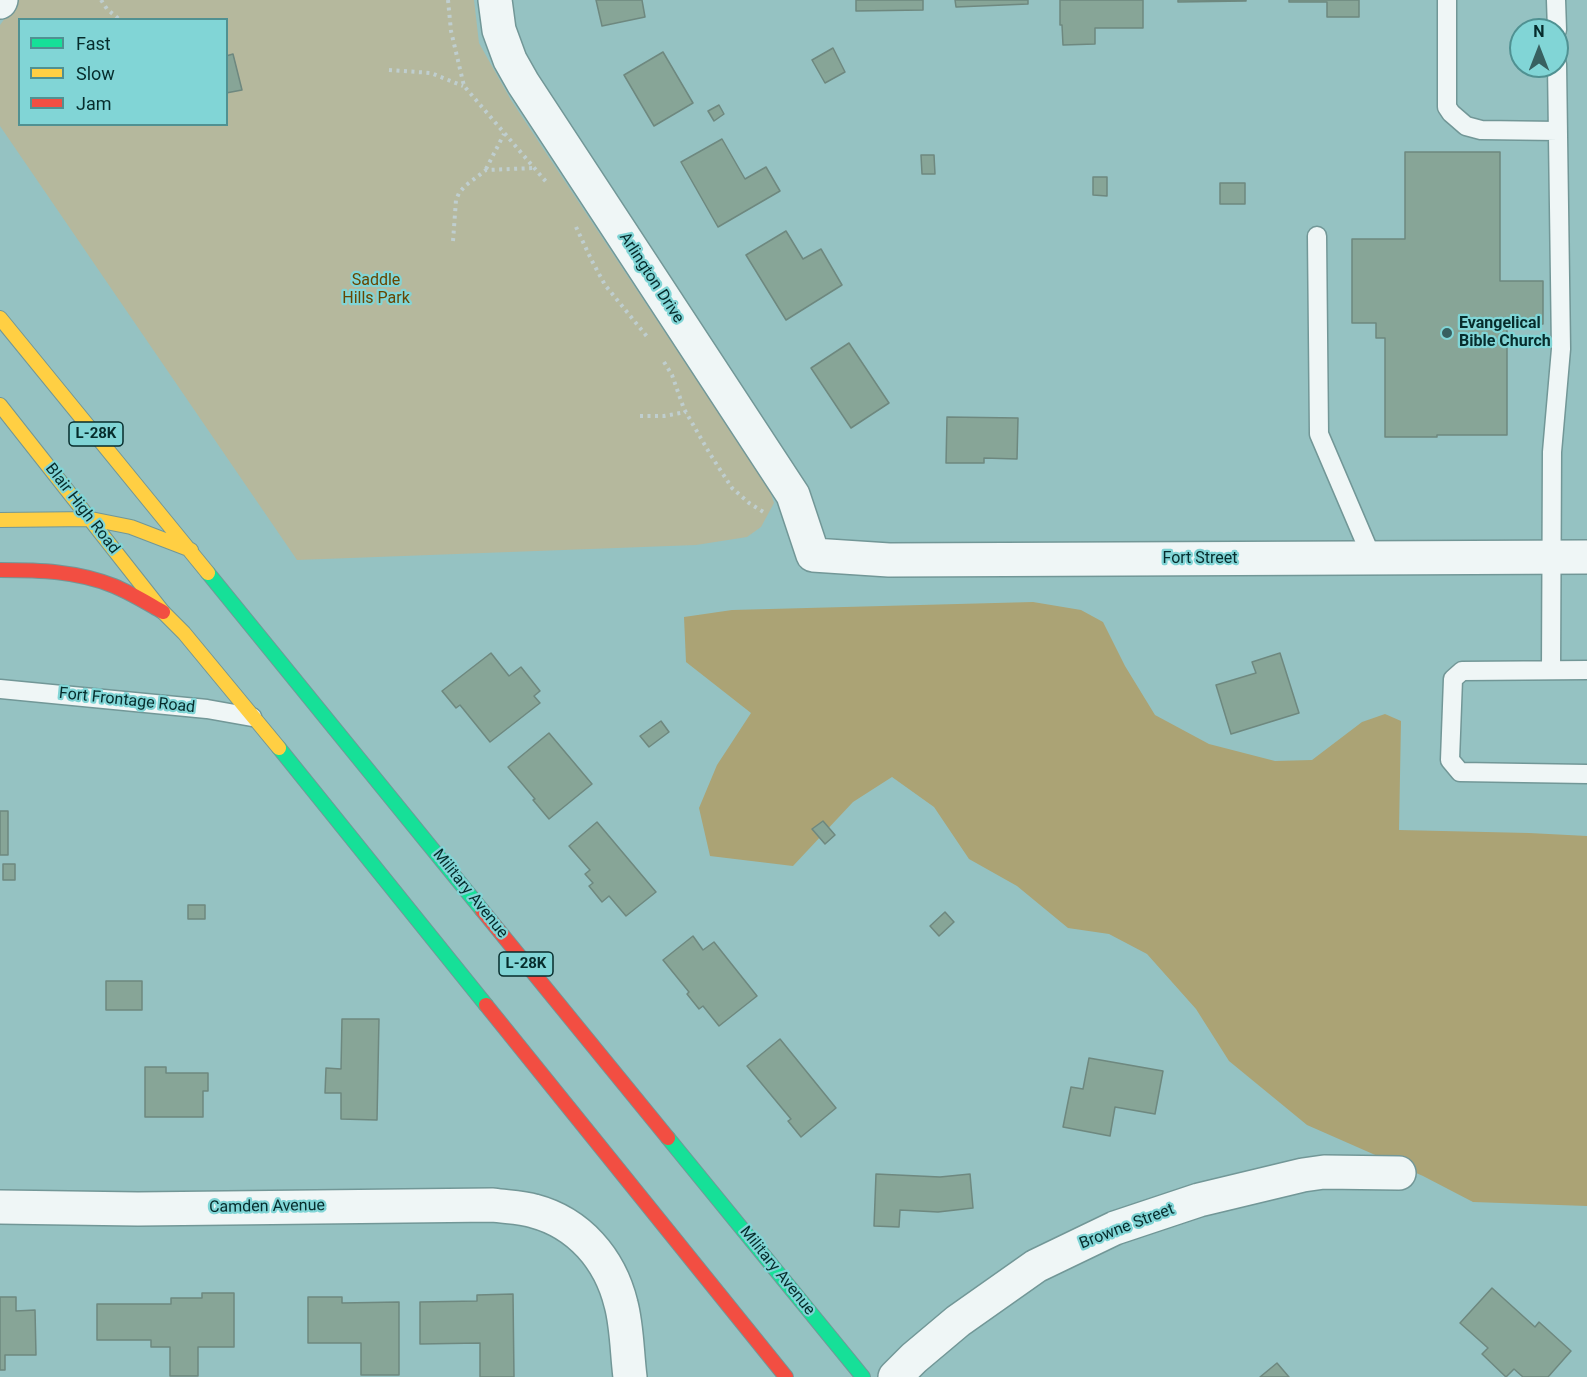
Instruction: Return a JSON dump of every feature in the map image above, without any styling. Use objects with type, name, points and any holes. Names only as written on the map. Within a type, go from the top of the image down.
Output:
[{"type":"main road","name":"L-28K","points":[[0,318],[191,550]]},
{"type":"main road","name":"Blair High Road","points":[[0,405],[163,612]]},
{"type":"main road","points":[[0,520],[91,519],[140,530],[191,550]]},
{"type":"main road","name":"Military Avenue","points":[[191,550],[863,1377]]},
{"type":"main road","points":[[0,570],[40,570],[80,575],[114,586],[163,612],[184,633],[786,1377]]},
{"type":"street","name":"Arlington Drive","points":[[495,0],[499,30],[510,60],[523,83],[793,495],[811,548]]},
{"type":"street","name":"Fort Street","points":[[811,548],[889,560],[1587,557]]},
{"type":"street","name":"Browne Street","points":[[895,1377],[958,1321],[1036,1266],[1115,1228],[1199,1200],[1303,1175],[1324,1172],[1399,1173]]},
{"type":"street","name":"Camden Avenue","points":[[0,1207],[138,1209],[493,1205],[533,1210],[560,1220],[582,1236],[598,1253],[612,1276],[621,1305],[630,1377]]},
{"type":"lane","points":[[1447,0],[1447,107],[1450,113],[1467,126],[1481,130],[1558,131]]},
{"type":"lane","points":[[1556,0],[1557,18]]},
{"type":"lane","points":[[1551,670],[1552,452],[1561,349],[1557,78]]},
{"type":"lane","points":[[1317,236],[1319,434],[1372,558]]},
{"type":"lane","points":[[1587,670],[1462,671],[1453,679],[1450,760],[1460,772],[1587,774]]},
{"type":"lane","name":"Fort Frontage Road","points":[[0,689],[207,709],[254,717]]},
{"type":"path","points":[[101,0],[118,18]]},
{"type":"path","points":[[448,0],[451,31],[464,86],[551,188]]},
{"type":"path","points":[[389,69],[431,73],[464,86]]},
{"type":"path","points":[[486,170],[504,134]]},
{"type":"path","points":[[453,241],[454,217],[459,193],[477,175],[486,170],[534,168]]},
{"type":"path","points":[[574,224],[605,285],[650,340]]},
{"type":"path","points":[[662,357],[672,375],[686,412],[732,488],[811,548]]},
{"type":"path","points":[[640,416],[664,416],[686,412]]},
{"type":"green space","name":"Saddle Hills Park","points":[[18,0],[474,0],[479,43],[511,100],[770,491],[774,503],[761,527],[747,537],[696,545],[297,560],[0,126],[0,25]]},
{"type":"shaded area","points":[[1033,602],[1081,610],[1103,622],[1125,666],[1155,715],[1209,744],[1275,761],[1312,760],[1362,722],[1385,714],[1401,721],[1399,830],[1587,836],[1587,1206],[1473,1202],[1423,1176],[1307,1125],[1229,1061],[1196,1009],[1147,954],[1109,934],[1068,928],[1017,886],[969,859],[934,807],[892,777],[853,802],[793,866],[710,856],[699,808],[717,765],[751,713],[686,662],[684,617],[732,610]]},
{"type":"building","points":[[596,0],[642,0],[645,17],[602,26]]},
{"type":"building","points":[[856,0],[923,0],[923,10],[856,11]]},
{"type":"building","points":[[955,0],[1028,0],[1028,4],[956,7]]},
{"type":"building","points":[[1060,0],[1143,0],[1143,28],[1095,28],[1095,44],[1063,45]]},
{"type":"building","points":[[1178,0],[1246,0],[1246,1],[1178,2]]},
{"type":"building","points":[[1289,0],[1359,0],[1359,17],[1327,17],[1327,2],[1289,2]]},
{"type":"building","points":[[833,48],[845,72],[825,83],[812,60]]},
{"type":"building","points":[[663,52],[693,103],[654,126],[624,75]]},
{"type":"building","points":[[233,54],[242,90],[228,93],[228,55]]},
{"type":"building","points":[[719,105],[724,114],[714,121],[708,111]]},
{"type":"building","points":[[722,139],[745,179],[766,167],[780,191],[718,227],[681,162]]},
{"type":"building","points":[[1405,152],[1500,152],[1500,281],[1543,281],[1543,324],[1507,324],[1507,435],[1385,437],[1385,338],[1376,338],[1376,323],[1352,323],[1352,239],[1405,239]]},
{"type":"building","points":[[921,155],[934,155],[935,174],[922,174]]},
{"type":"building","points":[[1093,177],[1107,177],[1107,196],[1093,195]]},
{"type":"building","points":[[1220,183],[1245,183],[1245,204],[1220,204]]},
{"type":"building","points":[[786,231],[803,259],[821,249],[842,285],[786,320],[746,255]]},
{"type":"building","points":[[849,343],[889,403],[851,428],[811,368]]},
{"type":"building","points":[[947,417],[1018,418],[1017,459],[984,458],[984,463],[946,463]]},
{"type":"building","points":[[491,653],[509,676],[521,667],[540,691],[534,696],[540,703],[490,742],[460,705],[456,708],[442,691]]},
{"type":"building","points":[[1280,653],[1299,713],[1231,734],[1216,685],[1256,673],[1252,662]]},
{"type":"building","points":[[661,721],[669,732],[649,747],[640,736]]},
{"type":"building","points":[[549,733],[592,784],[549,819],[508,767]]},
{"type":"building","points":[[0,811],[8,811],[8,855],[0,855]]},
{"type":"building","points":[[823,821],[835,835],[825,844],[812,829]]},
{"type":"building","points":[[597,822],[656,892],[626,916],[609,896],[602,902],[589,886],[593,883],[585,874],[590,870],[569,846]]},
{"type":"building","points":[[3,864],[15,864],[15,880],[3,880]]},
{"type":"building","points":[[188,905],[205,905],[205,919],[188,919]]},
{"type":"building","points":[[945,912],[954,922],[939,936],[930,926]]},
{"type":"building","points":[[693,936],[703,950],[714,942],[757,996],[719,1026],[703,1006],[699,1009],[687,994],[689,992],[663,960]]},
{"type":"building","points":[[106,981],[142,981],[142,1010],[106,1010]]},
{"type":"building","points":[[342,1019],[379,1019],[377,1120],[341,1119],[341,1093],[325,1093],[326,1068],[341,1069]]},
{"type":"building","points":[[780,1039],[836,1108],[801,1137],[788,1121],[791,1119],[747,1066]]},
{"type":"building","points":[[1089,1058],[1163,1071],[1155,1114],[1115,1107],[1110,1136],[1063,1127],[1071,1087],[1083,1089]]},
{"type":"building","points":[[145,1067],[166,1067],[166,1073],[208,1073],[208,1091],[203,1091],[203,1117],[145,1117]]},
{"type":"building","points":[[876,1174],[940,1177],[970,1174],[973,1208],[938,1212],[900,1210],[899,1227],[874,1226]]},
{"type":"building","points":[[1492,1288],[1535,1327],[1539,1322],[1571,1351],[1548,1377],[1523,1377],[1514,1369],[1506,1377],[1482,1354],[1488,1348],[1460,1323]]},
{"type":"building","points":[[202,1293],[234,1293],[234,1347],[198,1347],[198,1376],[170,1376],[170,1347],[151,1347],[151,1340],[97,1340],[97,1304],[171,1304],[171,1298],[202,1298]]},
{"type":"building","points":[[513,1294],[514,1377],[480,1377],[480,1343],[420,1344],[420,1302],[477,1301],[477,1295]]},
{"type":"building","points":[[0,1297],[16,1297],[16,1311],[35,1310],[36,1355],[5,1355],[5,1370],[0,1370]]},
{"type":"building","points":[[308,1297],[342,1297],[342,1303],[399,1302],[399,1375],[361,1375],[361,1343],[308,1343]]},
{"type":"building","points":[[1277,1363],[1289,1377],[1260,1377]]},
{"type":"traffic: fast","points":[[208,573],[482,910]]},
{"type":"traffic: fast","points":[[279,748],[486,1005]]},
{"type":"traffic: fast","points":[[668,1138],[863,1377]]},
{"type":"traffic: slow","points":[[0,318],[208,573]]},
{"type":"traffic: slow","points":[[0,405],[163,612],[184,633],[279,748]]},
{"type":"traffic: slow","points":[[0,520],[91,519],[131,527],[191,550]]},
{"type":"traffic: jam","points":[[0,570],[43,571],[86,577],[120,589],[163,612]]},
{"type":"traffic: jam","points":[[482,910],[668,1138]]},
{"type":"traffic: jam","points":[[486,1005],[786,1377]]},
{"type":"place","name":"Evangelical Bible Church","points":[[1447,333]]}]
